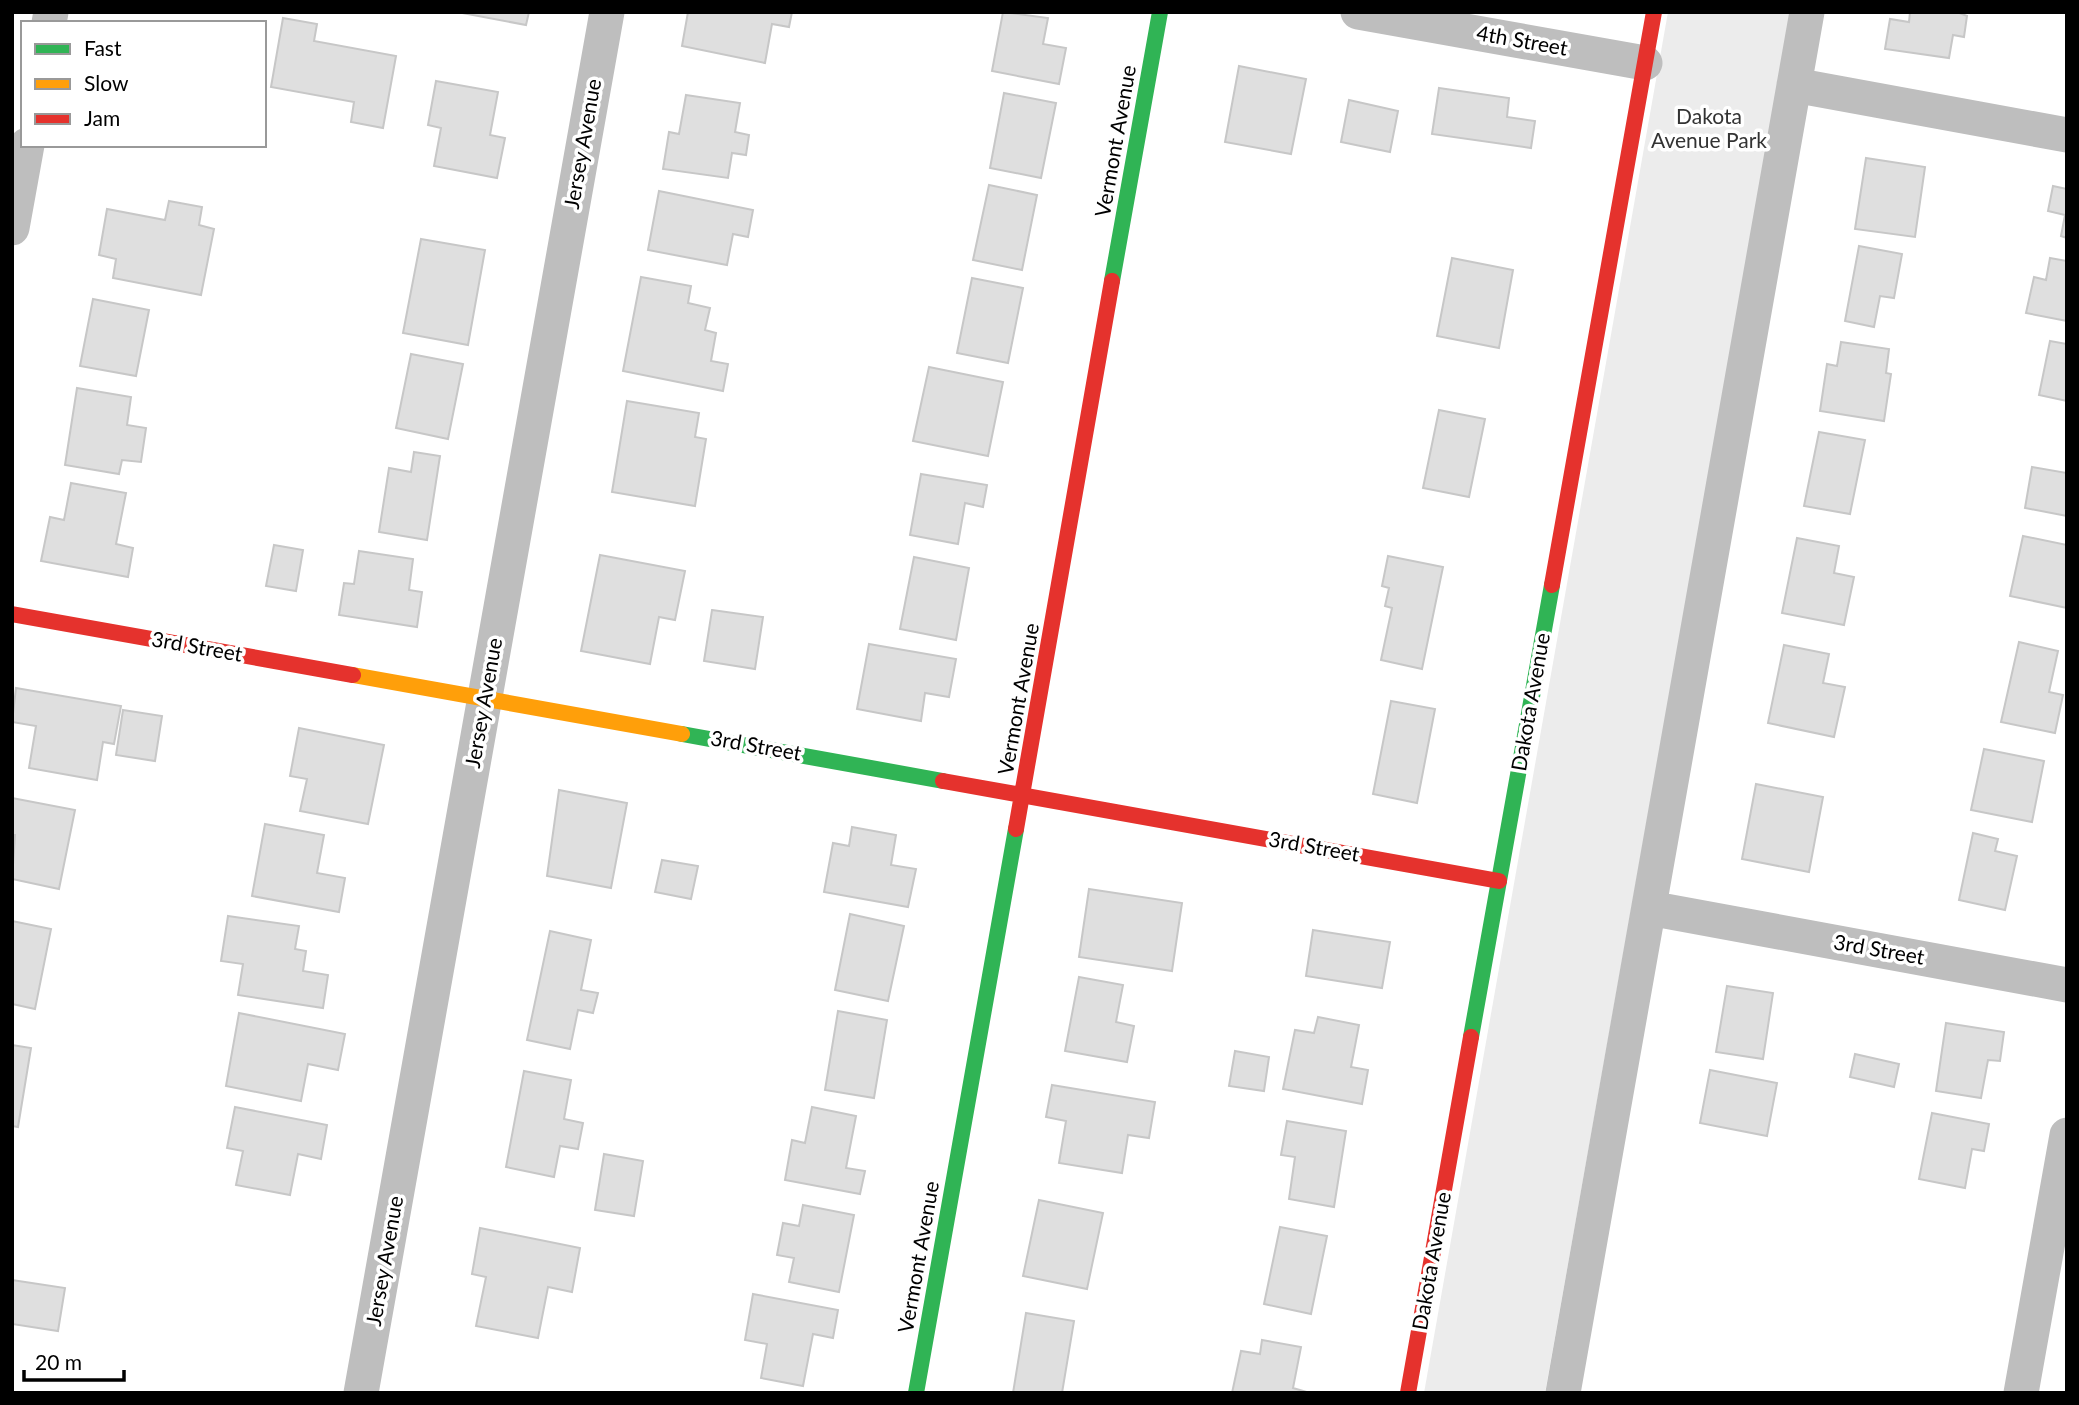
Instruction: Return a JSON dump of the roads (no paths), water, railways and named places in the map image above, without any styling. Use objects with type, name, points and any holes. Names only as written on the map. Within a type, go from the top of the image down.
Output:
[{"type":"street","name":"Jersey Avenue","points":[[361,1393],[607,12]]},
{"type":"street","name":"Vermont Avenue","points":[[916,1393],[1024,795],[1160,12]]},
{"type":"street","name":"4th Street","points":[[1358,12],[1645,63]]},
{"type":"street","name":"Dakota Avenue","points":[[1408,1393],[1654,12]]},
{"type":"street","points":[[1563,1393],[1807,12]]},
{"type":"street","points":[[1794,85],[2067,135]]},
{"type":"street","points":[[12,228],[27,147]]},
{"type":"street","name":"3rd Street","points":[[12,614],[1499,881]]},
{"type":"street","name":"3rd Street","points":[[1649,908],[2067,985]]},
{"type":"street","points":[[2021,1393],[2067,1135]]},
{"type":"park label","name":"Dakota Avenue Park","points":[[1709,129]]}]
